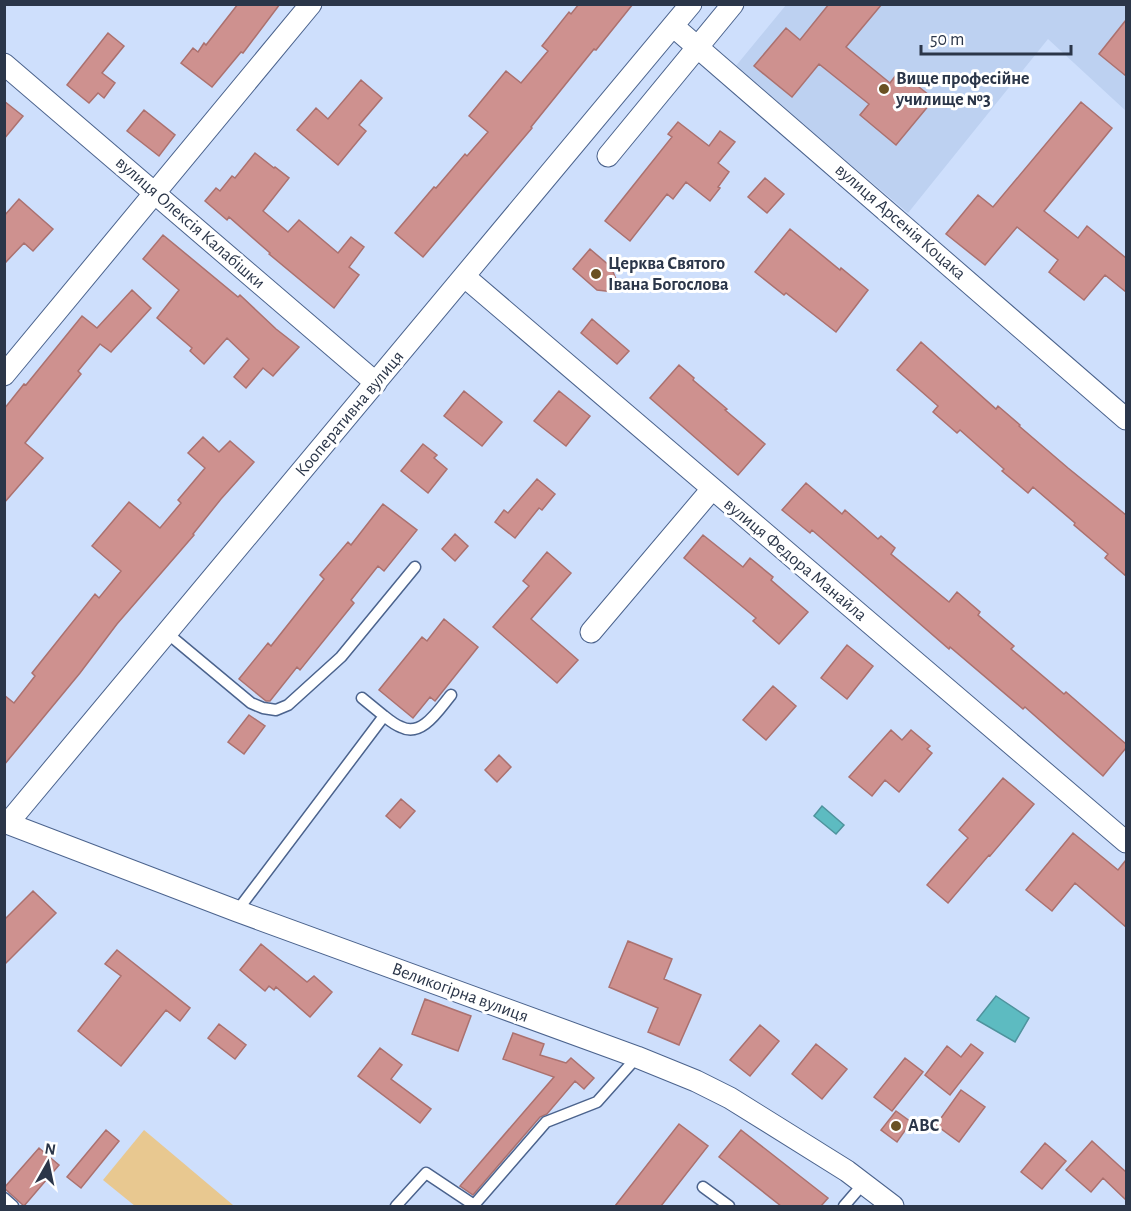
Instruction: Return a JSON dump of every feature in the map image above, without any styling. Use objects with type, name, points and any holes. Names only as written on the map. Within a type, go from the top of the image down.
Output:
[{"type":"street","points":[[4,375],[311,4]]},
{"type":"street","name":"Кооперативна вулиця","points":[[6,823],[691,4]]},
{"type":"street","points":[[608,156],[733,4]]},
{"type":"street","name":"вулиця Арсенія Коцака","points":[[673,26],[1126,419]]},
{"type":"street","name":"вулиця Олексія Калабішки","points":[[4,63],[376,383]]},
{"type":"street","name":"вулиця Федора Манайла","points":[[465,277],[1126,842]]},
{"type":"street","points":[[591,632],[712,489]]},
{"type":"street","name":"Великогірна вулиця","points":[[6,823],[696,1081],[730,1098],[803,1143],[893,1206]]},
{"type":"lane","points":[[167,633],[251,703],[276,710],[288,705],[341,657],[415,567]]},
{"type":"lane","points":[[362,698],[402,728],[414,730],[427,724],[451,695]]},
{"type":"lane","points":[[237,911],[384,716]]},
{"type":"lane","points":[[396,1206],[426,1173],[474,1205],[546,1122],[597,1102],[637,1058]]},
{"type":"lane","points":[[844,1206],[863,1184]]},
{"type":"lane","points":[[703,1187],[729,1206]]},
{"type":"lane","points":[[4,1198],[13,1206]]},
{"type":"shaded area","name":"Вище професійне училище №3","points":[[786,5],[1126,5],[1126,111],[1048,39],[908,213],[735,67]]},
{"type":"shaded area","points":[[822,806],[844,825],[836,834],[814,816]]},
{"type":"shaded area","points":[[996,996],[1029,1018],[1015,1042],[977,1020]]},
{"type":"shaded area","points":[[144,1130],[233,1205],[135,1206],[103,1180]]},
{"type":"building","points":[[238,4],[280,4],[243,53],[241,52],[212,87],[181,63],[193,48],[198,52],[204,43],[206,45]]},
{"type":"building","points":[[579,4],[633,4],[423,257],[395,233],[434,187],[436,188],[465,154],[467,156],[488,132],[469,116],[506,71],[521,83],[548,51],[542,46],[569,12],[571,14]]},
{"type":"building","points":[[829,4],[882,4],[846,47],[890,83],[899,71],[934,99],[896,145],[860,115],[869,104],[819,64],[792,97],[754,66],[786,28],[800,40]]},
{"type":"building","points":[[1126,20],[1126,76],[1099,54]]},
{"type":"building","points":[[108,33],[124,46],[102,73],[115,83],[104,98],[98,93],[89,103],[67,85]]},
{"type":"building","points":[[361,80],[382,98],[359,125],[366,131],[338,165],[297,130],[316,108],[328,119]]},
{"type":"building","points":[[4,101],[23,116],[4,139]]},
{"type":"building","points":[[1081,102],[1112,128],[1044,211],[1078,238],[1087,226],[1126,258],[1126,292],[1105,275],[1084,300],[1049,272],[1058,260],[1017,227],[985,265],[946,234],[978,195],[993,207]]},
{"type":"building","points":[[144,110],[175,135],[159,156],[127,131]]},
{"type":"building","points":[[678,122],[709,146],[720,131],[735,142],[718,163],[729,172],[710,201],[686,182],[673,199],[667,194],[630,241],[605,221],[672,137],[668,134]]},
{"type":"building","points":[[255,153],[289,178],[263,211],[288,232],[299,220],[338,253],[351,237],[364,247],[349,267],[359,275],[334,308],[229,217],[227,220],[205,201],[216,188],[220,191],[232,176],[235,178]]},
{"type":"building","points":[[765,178],[784,194],[767,213],[748,197]]},
{"type":"building","points":[[19,199],[53,229],[33,251],[24,243],[4,264],[4,216]]},
{"type":"building","points":[[790,229],[868,290],[836,332],[755,272]]},
{"type":"building","points":[[163,235],[238,297],[240,295],[299,347],[273,376],[263,368],[246,388],[234,377],[249,359],[227,338],[204,364],[190,351],[192,348],[157,318],[179,290],[143,259]]},
{"type":"building","name":"Церква Святого Івана Богослова","points":[[590,249],[611,267],[618,284],[614,292],[597,290],[573,269]]},
{"type":"building","points":[[132,290],[151,308],[111,352],[100,344],[78,371],[81,374],[25,443],[43,458],[4,503],[4,409],[82,316],[97,328]]},
{"type":"building","points":[[592,319],[629,351],[617,364],[581,333]]},
{"type":"building","points":[[921,342],[996,409],[998,406],[1068,468],[1126,515],[1126,576],[1105,558],[1108,554],[1033,487],[1028,493],[960,430],[957,433],[933,412],[938,406],[897,370]]},
{"type":"building","points":[[679,365],[727,409],[725,410],[765,444],[738,475],[650,398]]},
{"type":"building","points":[[464,391],[502,422],[482,446],[444,416]]},
{"type":"building","points":[[559,391],[590,416],[566,446],[534,421]]},
{"type":"building","points":[[203,437],[219,452],[230,441],[254,462],[117,624],[4,765],[4,695],[14,703],[35,676],[32,673],[95,594],[99,598],[121,571],[92,546],[129,502],[160,528],[181,503],[178,500],[205,468],[188,453]]},
{"type":"building","points":[[423,444],[437,455],[434,458],[447,469],[428,493],[401,471]]},
{"type":"building","points":[[537,479],[555,494],[542,510],[539,508],[515,538],[495,522],[504,510],[508,513]]},
{"type":"building","points":[[806,483],[842,514],[845,510],[878,539],[881,536],[895,548],[891,554],[949,602],[957,592],[980,612],[978,615],[1014,646],[1011,649],[1064,694],[1066,692],[1126,744],[1126,748],[1103,776],[1025,707],[1023,709],[950,647],[949,649],[812,530],[810,533],[782,510]]},
{"type":"building","points":[[383,504],[417,530],[384,571],[378,566],[351,600],[354,603],[300,670],[297,667],[270,701],[266,701],[239,679],[268,643],[271,646],[324,579],[320,575],[348,542],[351,545]]},
{"type":"building","points":[[455,534],[468,546],[455,561],[442,549]]},
{"type":"building","points":[[703,535],[743,567],[750,558],[808,612],[779,644],[753,621],[756,618],[684,558]]},
{"type":"building","points":[[547,552],[571,573],[531,619],[578,660],[557,683],[493,627],[529,586],[523,581]]},
{"type":"building","points":[[444,619],[478,647],[435,701],[430,697],[413,718],[379,690],[422,637],[427,641]]},
{"type":"building","points":[[847,645],[873,666],[847,699],[821,678]]},
{"type":"building","points":[[773,686],[796,706],[766,740],[743,720]]},
{"type":"building","points":[[249,715],[265,726],[244,754],[228,742]]},
{"type":"building","points":[[891,730],[902,740],[911,730],[930,746],[927,749],[932,753],[899,792],[885,780],[872,796],[849,777]]},
{"type":"building","points":[[499,755],[511,767],[497,782],[485,770]]},
{"type":"building","points":[[1003,778],[1034,804],[948,903],[927,885],[968,838],[959,830]]},
{"type":"building","points":[[401,799],[415,811],[400,828],[386,816]]},
{"type":"building","points":[[1073,833],[1118,870],[1126,860],[1126,927],[1075,883],[1052,911],[1026,890]]},
{"type":"building","points":[[33,891],[56,913],[4,965],[4,920]]},
{"type":"building","points":[[628,941],[672,959],[664,979],[701,995],[679,1045],[648,1032],[658,1008],[609,987]]},
{"type":"building","points":[[261,944],[307,982],[314,976],[332,992],[310,1017],[276,987],[274,990],[269,986],[265,991],[240,970]]},
{"type":"building","points":[[117,950],[190,1008],[180,1021],[166,1010],[121,1066],[78,1031],[121,976],[105,964]]},
{"type":"building","points":[[425,999],[471,1016],[458,1051],[412,1034]]},
{"type":"building","points":[[219,1024],[246,1045],[235,1059],[208,1038]]},
{"type":"building","points":[[760,1025],[779,1041],[750,1076],[730,1060]]},
{"type":"building","points":[[513,1033],[544,1044],[540,1055],[566,1063],[571,1058],[594,1078],[584,1089],[575,1081],[547,1114],[540,1117],[473,1195],[460,1186],[554,1077],[503,1059]]},
{"type":"building","points":[[816,1044],[847,1069],[822,1099],[792,1074]]},
{"type":"building","points":[[971,1044],[983,1053],[950,1095],[925,1075],[947,1046],[961,1057]]},
{"type":"building","points":[[380,1048],[402,1065],[391,1079],[431,1109],[420,1123],[358,1076]]},
{"type":"building","points":[[905,1058],[923,1072],[892,1111],[874,1097]]},
{"type":"building","points":[[961,1090],[985,1107],[959,1142],[936,1125]]},
{"type":"building","name":"АВС","points":[[896,1111],[911,1122],[897,1142],[881,1130]]},
{"type":"building","points":[[679,1124],[708,1146],[661,1206],[615,1206]]},
{"type":"building","points":[[106,1130],[119,1141],[81,1188],[67,1177]]},
{"type":"building","points":[[741,1130],[828,1198],[821,1206],[781,1206],[719,1157]]},
{"type":"building","points":[[1092,1141],[1126,1172],[1126,1200],[1103,1178],[1091,1192],[1066,1170]]},
{"type":"building","points":[[1045,1143],[1066,1161],[1042,1189],[1021,1172]]},
{"type":"building","points":[[39,1148],[59,1165],[24,1206],[4,1188]]},
{"type":"place","name":"Вище професійне училище №3","points":[[884,89]]},
{"type":"place","name":"Церква Святого Івана Богослова","points":[[596,274]]},
{"type":"place","name":"АВС","points":[[896,1126]]}]
